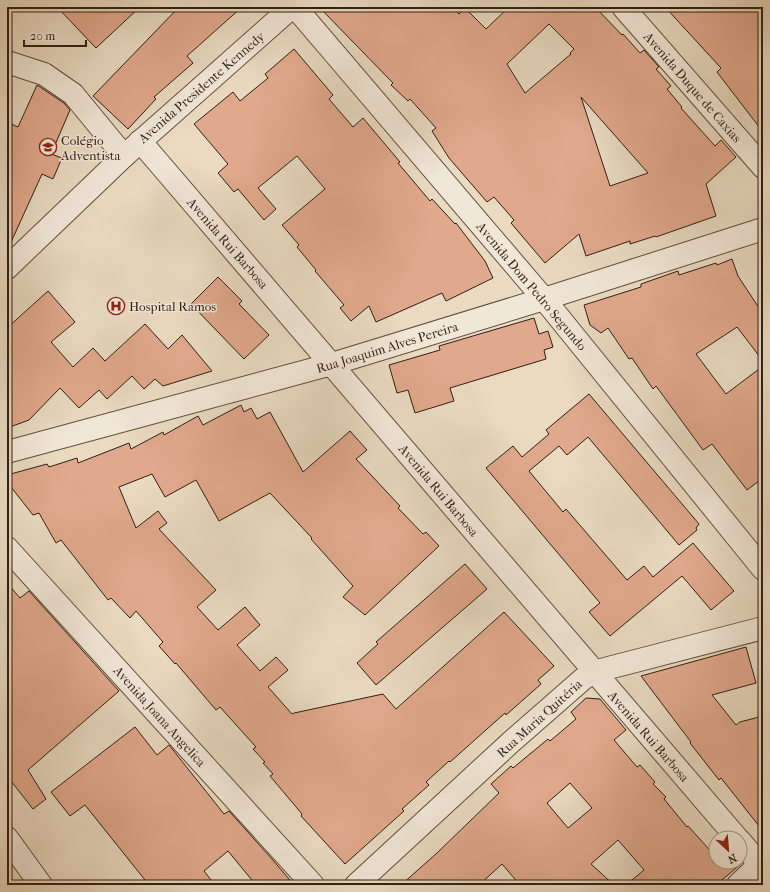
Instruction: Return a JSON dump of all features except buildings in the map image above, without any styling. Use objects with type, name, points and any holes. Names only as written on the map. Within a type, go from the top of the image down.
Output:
[{"type":"street","name":"Avenida Presidente Kennedy","points":[[7,268],[140,141],[292,7]]},
{"type":"street","name":"Avenida Dom Pedro Segundo","points":[[296,7],[544,299],[763,569]]},
{"type":"street","name":"Avenida Duque de Caxias","points":[[623,7],[763,168]]},
{"type":"street","points":[[7,62],[44,74],[73,94],[124,156]]},
{"type":"street","name":"Avenida Rui Barbosa","points":[[140,141],[332,364],[593,672],[730,830]]},
{"type":"street","name":"Rua Joaquim Alves Pereira","points":[[7,452],[332,364],[544,299],[763,229]]},
{"type":"street","name":"Avenida Joana Angelica","points":[[7,548],[313,885]]},
{"type":"street","name":"Rua Maria Quitéria","points":[[356,885],[511,742],[582,679],[593,672],[763,628]]},
{"type":"street","points":[[7,838],[41,885]]},
{"type":"street","points":[[738,885],[762,865],[748,850]]},
{"type":"place","name":"Colégio Adventista","points":[[48,147]]},
{"type":"place","name":"Hospital Ramos","points":[[116,306]]}]
